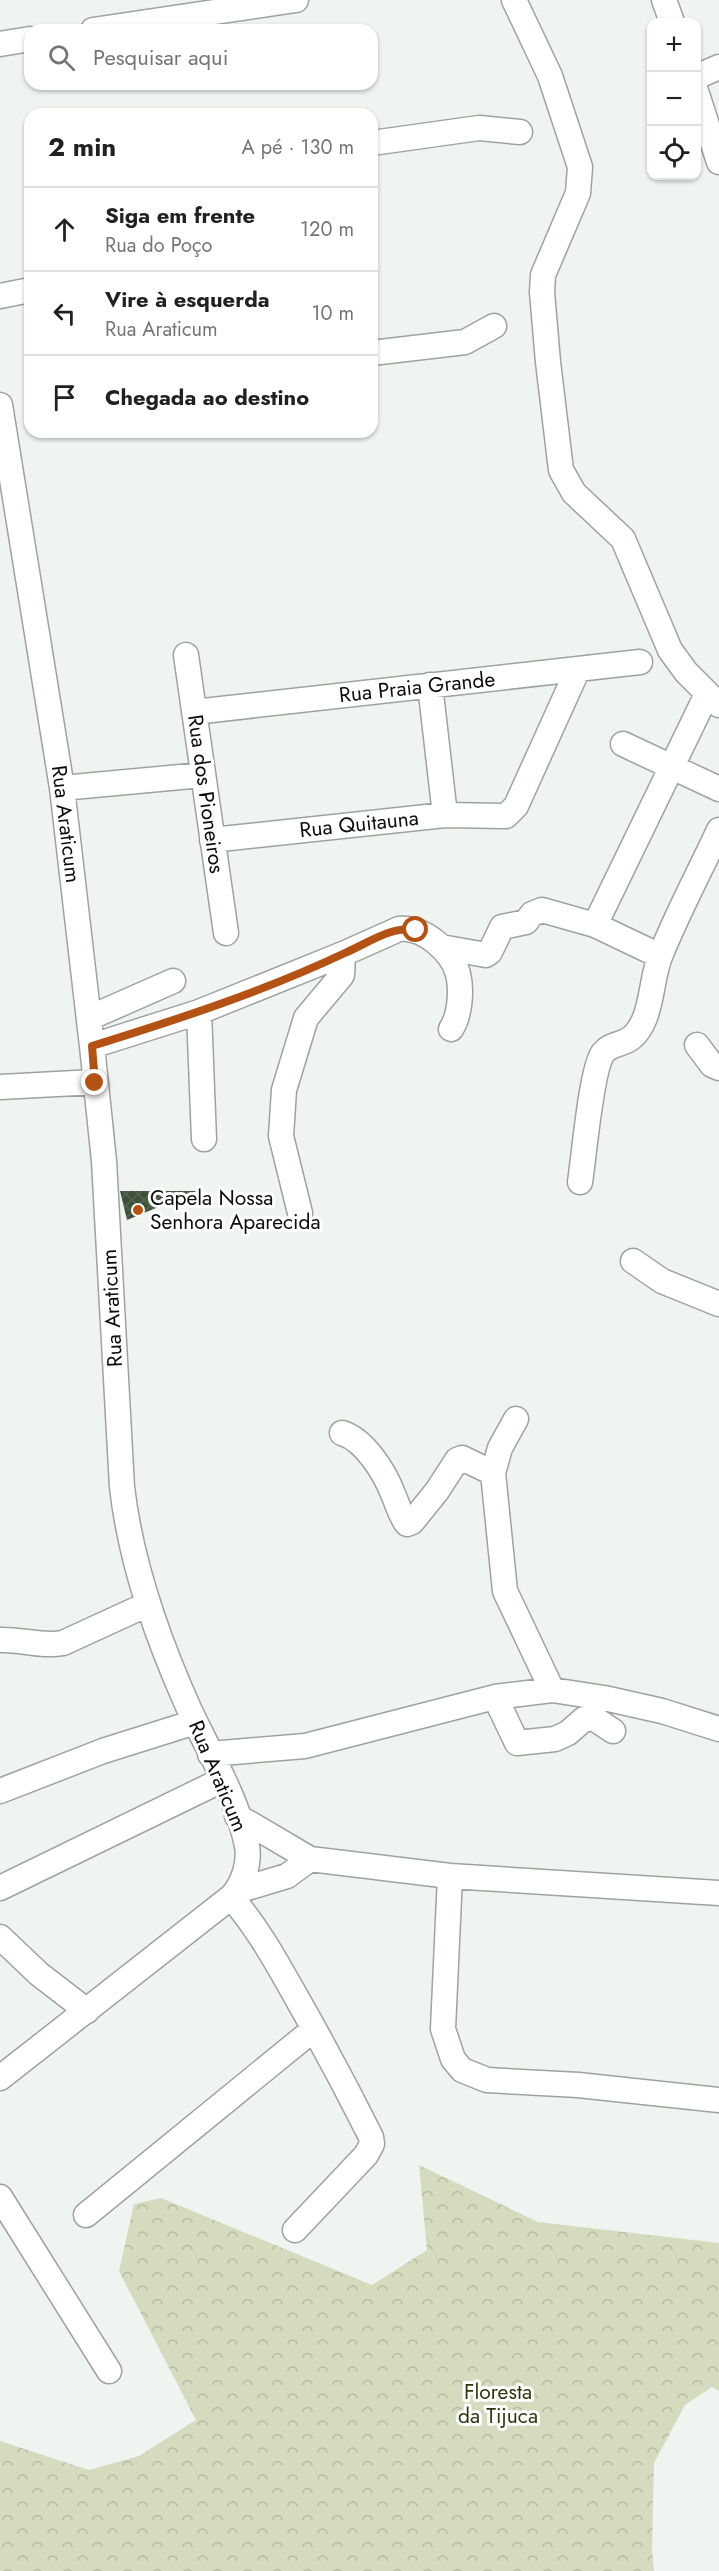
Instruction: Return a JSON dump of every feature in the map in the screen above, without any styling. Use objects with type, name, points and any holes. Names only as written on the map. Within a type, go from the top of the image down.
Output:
[{"type":"street","points":[[134,24],[296,0]]},
{"type":"street","points":[[514,0],[554,84],[580,168],[578,193],[543,275],[542,292],[548,363],[561,470],[574,493],[623,539],[670,650],[686,672],[713,700],[672,767],[595,925]]},
{"type":"street","points":[[664,0],[671,18]]},
{"type":"street","points":[[0,44],[24,40]]},
{"type":"street","points":[[701,76],[719,67]]},
{"type":"street","points":[[701,106],[719,162]]},
{"type":"street","points":[[378,142],[479,128],[520,132]]},
{"type":"street","points":[[0,296],[24,291]]},
{"type":"street","points":[[378,352],[465,342],[494,326]]},
{"type":"street","name":"Rua Araticum","points":[[0,405],[62,788],[89,1018],[104,1161],[122,1487],[129,1537],[148,1604],[171,1670],[222,1780],[247,1847],[246,1870],[234,1894]]},
{"type":"street","name":"Rua dos Pioneiros","points":[[186,655],[226,933]]},
{"type":"street","name":"Rua Praia Grande","points":[[194,712],[640,662]]},
{"type":"street","name":"Rua Quitauna","points":[[212,840],[446,815],[506,816],[516,806],[578,669]]},
{"type":"street","points":[[430,685],[446,815]]},
{"type":"street","points":[[623,744],[719,789]]},
{"type":"street","points":[[62,788],[202,775]]},
{"type":"street","points":[[580,1182],[595,1075],[601,1057],[608,1049],[622,1045],[635,1037],[647,1012],[660,956],[719,830]]},
{"type":"street","points":[[448,956],[486,955],[490,952],[502,927],[526,922],[538,911],[549,911],[595,925],[660,956]]},
{"type":"street","points":[[92,1046],[199,1012],[406,928],[416,930],[448,956],[459,978],[458,1014],[451,1029]]},
{"type":"street","points":[[300,1213],[281,1136],[284,1090],[306,1018],[342,975],[343,954]]},
{"type":"street","points":[[89,1018],[173,981]]},
{"type":"street","points":[[199,1012],[204,1139]]},
{"type":"street","points":[[697,1045],[712,1065],[719,1068]]},
{"type":"street","points":[[0,1087],[95,1083]]},
{"type":"street","points":[[633,1261],[662,1281],[719,1304]]},
{"type":"street","points":[[516,1419],[500,1448],[493,1473],[505,1591],[552,1690]]},
{"type":"street","points":[[342,1433],[356,1440],[384,1475],[407,1524],[412,1522],[437,1491],[457,1460],[462,1458],[493,1473]]},
{"type":"street","points":[[0,1640],[32,1641],[54,1645],[63,1643],[148,1604]]},
{"type":"street","points":[[210,1754],[305,1746],[495,1697],[552,1690],[604,1698],[662,1711],[719,1729]]},
{"type":"street","points":[[495,1697],[517,1743],[555,1739],[568,1733],[584,1719],[595,1719],[613,1731]]},
{"type":"street","points":[[0,1791],[103,1752],[195,1722]]},
{"type":"street","points":[[0,1888],[222,1780]]},
{"type":"street","points":[[237,1816],[310,1859],[450,1876],[719,1893]]},
{"type":"street","points":[[0,2078],[234,1894],[287,1876],[310,1859]]},
{"type":"street","points":[[450,1876],[443,2029],[453,2059],[462,2070],[487,2080],[578,2085],[719,2100]]},
{"type":"street","points":[[234,1894],[268,1948],[353,2100],[372,2144],[366,2155],[295,2230]]},
{"type":"street","points":[[0,1937],[39,1974],[87,2011]]},
{"type":"street","points":[[86,2214],[314,2030]]},
{"type":"street","points":[[0,2197],[109,2371]]},
{"type":"green space","name":"Floresta da Tijuca","points":[[419,2165],[538,2222],[719,2243],[719,2391],[712,2387],[685,2405],[654,2463],[652,2549],[654,2571],[0,2571],[0,2441],[89,2470],[139,2456],[196,2420],[119,2271],[134,2204],[161,2198],[372,2285],[427,2250]]},
{"type":"building","name":"Capela Nossa Senhora Aparecida","points":[[120,1191],[197,1191],[127,1220]]},
{"type":"place","name":"Capela Nossa Senhora Aparecida","points":[[138,1210]]},
{"type":"route","points":[[95,1083],[92,1046],[199,1012],[399,929],[416,930]]}]
